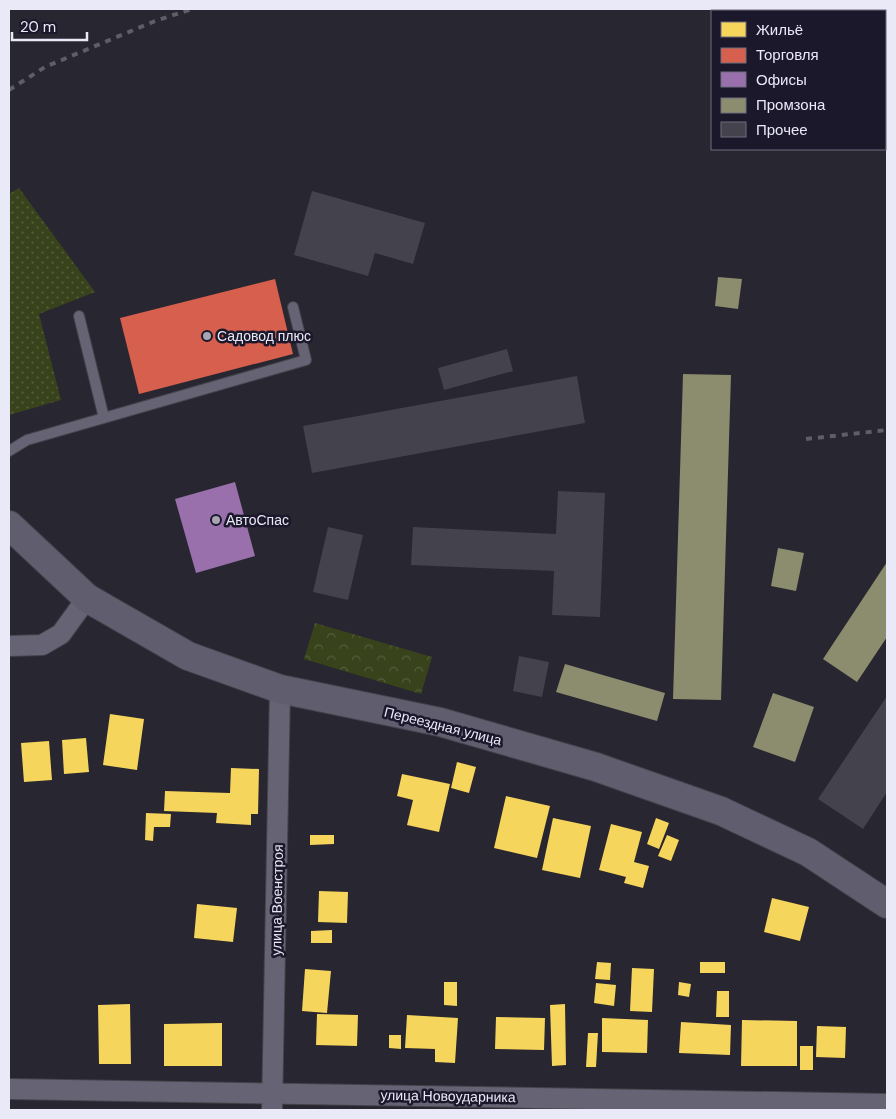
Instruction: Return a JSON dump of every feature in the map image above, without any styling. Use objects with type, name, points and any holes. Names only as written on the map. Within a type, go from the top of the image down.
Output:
[{"type":"street","name":"Переездная улица","points":[[9,525],[87,598],[188,656],[280,689],[440,722],[596,767],[720,811],[808,852],[887,904]]},
{"type":"street","points":[[9,646],[42,645],[60,634],[87,598]]},
{"type":"street","name":"улица Военстроя","points":[[273,1102],[280,689]]},
{"type":"street","name":"улица Новоударника","points":[[9,1089],[273,1102],[887,1104]]},
{"type":"lane","points":[[9,451],[28,440],[306,360],[293,307]]},
{"type":"lane","points":[[78,316],[104,418]]},
{"type":"green space","points":[[19,188],[95,292],[39,314],[61,400],[9,415],[9,194]]},
{"type":"green space","points":[[315,623],[432,657],[421,694],[304,659]]},
{"type":"building: Жильё","points":[[110,714],[144,719],[137,770],[103,765]]},
{"type":"building: Жильё","points":[[86,738],[89,772],[64,774],[62,740]]},
{"type":"building: Жильё","points":[[49,741],[52,780],[24,782],[21,743]]},
{"type":"building: Жильё","points":[[457,762],[476,767],[469,793],[451,788]]},
{"type":"building: Жильё","points":[[231,768],[259,769],[258,814],[251,814],[251,825],[216,823],[217,813],[164,811],[165,791],[230,793]]},
{"type":"building: Жильё","points":[[402,774],[450,784],[439,832],[407,825],[413,800],[397,796]]},
{"type":"building: Жильё","points":[[506,796],[550,806],[537,858],[494,848]]},
{"type":"building: Жильё","points":[[146,813],[171,814],[170,827],[154,827],[153,841],[145,840]]},
{"type":"building: Жильё","points":[[553,818],[591,826],[580,878],[542,870]]},
{"type":"building: Жильё","points":[[656,818],[669,823],[659,849],[647,844]]},
{"type":"building: Жильё","points":[[611,824],[642,832],[634,862],[649,866],[643,888],[624,883],[626,877],[599,870]]},
{"type":"building: Жильё","points":[[310,835],[334,835],[334,844],[310,845]]},
{"type":"building: Жильё","points":[[667,835],[679,840],[671,861],[658,856]]},
{"type":"building: Жильё","points":[[319,891],[348,892],[347,923],[318,922]]},
{"type":"building: Жильё","points":[[772,898],[809,907],[800,941],[764,932]]},
{"type":"building: Жильё","points":[[197,904],[237,908],[233,942],[194,938]]},
{"type":"building: Жильё","points":[[332,930],[332,943],[311,943],[311,931]]},
{"type":"building: Жильё","points":[[597,962],[611,963],[610,980],[595,979]]},
{"type":"building: Жильё","points":[[700,962],[725,962],[725,973],[700,973]]},
{"type":"building: Жильё","points":[[632,968],[654,969],[652,1012],[630,1011]]},
{"type":"building: Жильё","points":[[305,969],[331,971],[327,1013],[302,1011]]},
{"type":"building: Жильё","points":[[444,982],[457,982],[457,1006],[444,1005]]},
{"type":"building: Жильё","points":[[679,982],[691,984],[689,997],[678,995]]},
{"type":"building: Жильё","points":[[596,983],[616,985],[614,1006],[594,1003]]},
{"type":"building: Жильё","points":[[717,991],[729,991],[729,1017],[716,1017]]},
{"type":"building: Жильё","points":[[130,1004],[131,1064],[99,1064],[98,1005]]},
{"type":"building: Жильё","points":[[565,1004],[566,1065],[552,1066],[550,1005]]},
{"type":"building: Жильё","points":[[317,1014],[358,1015],[357,1046],[316,1045]]},
{"type":"building: Жильё","points":[[407,1015],[458,1018],[455,1063],[435,1062],[435,1049],[405,1048]]},
{"type":"building: Жильё","points":[[496,1017],[545,1018],[544,1050],[495,1049]]},
{"type":"building: Жильё","points":[[602,1018],[648,1020],[647,1053],[602,1052]]},
{"type":"building: Жильё","points":[[742,1020],[797,1021],[797,1066],[741,1066]]},
{"type":"building: Жильё","points":[[681,1022],[731,1025],[730,1055],[679,1053]]},
{"type":"building: Жильё","points":[[222,1023],[222,1066],[164,1066],[164,1024]]},
{"type":"building: Жильё","points":[[817,1026],[846,1027],[845,1058],[816,1057]]},
{"type":"building: Жильё","points":[[588,1033],[598,1033],[596,1067],[586,1067]]},
{"type":"building: Жильё","points":[[389,1035],[401,1035],[401,1049],[389,1048]]},
{"type":"building: Жильё","points":[[800,1046],[813,1046],[813,1070],[800,1070]]},
{"type":"building: Торговля","name":"Садовод плюс","points":[[275,279],[293,354],[139,394],[120,318]]},
{"type":"building: Офисы","points":[[235,482],[255,556],[196,573],[175,499]]},
{"type":"building: Промзона","points":[[718,277],[742,279],[738,309],[715,306]]},
{"type":"building: Промзона","points":[[683,374],[731,375],[721,700],[673,699]]},
{"type":"building: Промзона","points":[[778,548],[804,553],[796,591],[771,586]]},
{"type":"building: Промзона","points":[[887,562],[887,637],[857,682],[823,659]]},
{"type":"building: Промзона","points":[[565,664],[665,693],[657,721],[556,692]]},
{"type":"building: Промзона","points":[[773,693],[814,707],[795,762],[753,747]]},
{"type":"building: Прочее","points":[[312,191],[425,223],[413,264],[375,253],[368,276],[294,255]]},
{"type":"building: Прочее","points":[[507,349],[513,371],[444,390],[438,368]]},
{"type":"building: Прочее","points":[[577,376],[585,423],[312,473],[303,426]]},
{"type":"building: Прочее","points":[[558,491],[605,493],[600,617],[552,615],[554,571],[411,565],[413,527],[556,534]]},
{"type":"building: Прочее","points":[[328,527],[363,535],[348,600],[313,592]]},
{"type":"building: Прочее","points":[[519,656],[549,662],[542,697],[513,691]]},
{"type":"building: Прочее","points":[[887,696],[887,792],[863,829],[818,799]]},
{"type":"railway","points":[[9,90],[45,67],[155,21],[192,9]]},
{"type":"railway","points":[[806,439],[887,430]]},
{"type":"place","name":"Садовод плюс","points":[[207,336]]},
{"type":"place","name":"АвтоСпас","points":[[216,520]]}]
